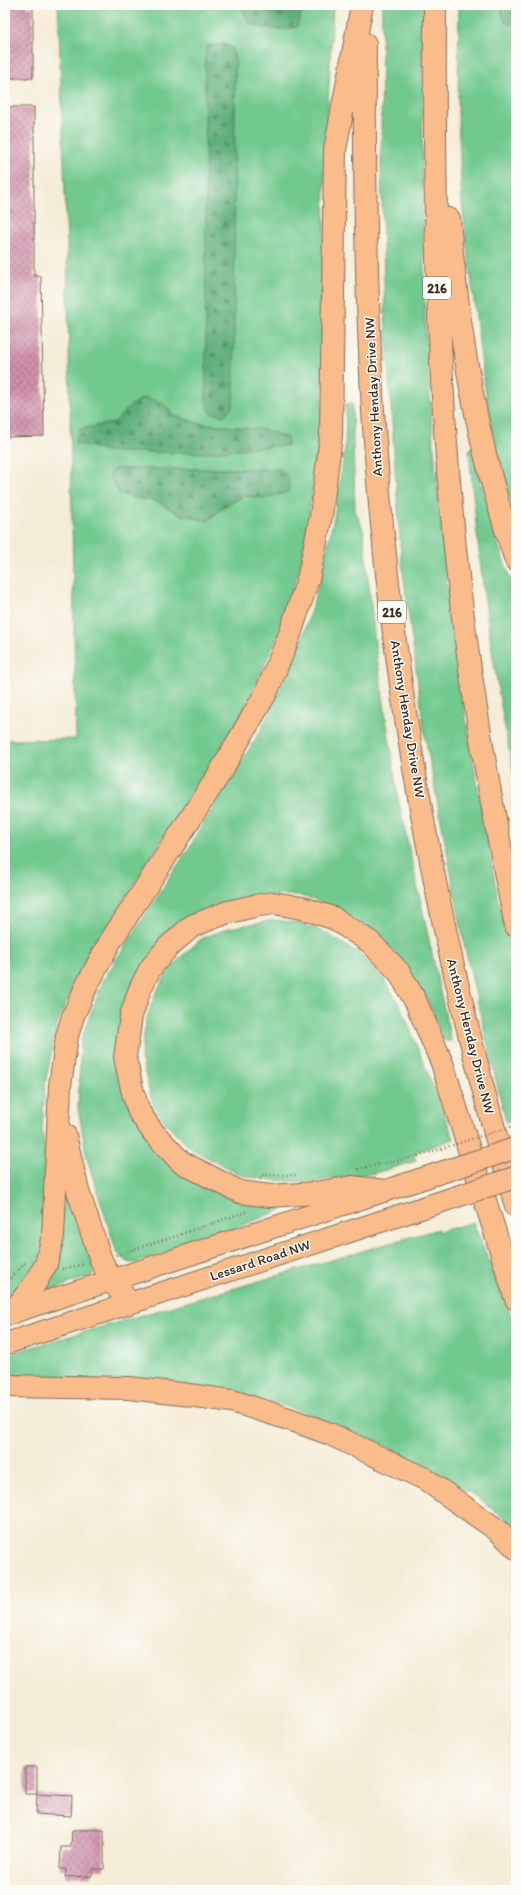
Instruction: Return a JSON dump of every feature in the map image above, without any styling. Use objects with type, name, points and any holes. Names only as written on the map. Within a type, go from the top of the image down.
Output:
[{"type":"highway","points":[[8,1314],[36,1282],[46,1264],[53,1236],[56,1139],[60,1086],[67,1036],[73,1016],[87,984],[110,942],[218,776],[266,693],[290,634],[309,576],[321,516],[331,436],[335,150],[362,5]]},
{"type":"highway","name":"Anthony Henday Drive NW","points":[[366,5],[365,175],[368,316],[378,483],[389,592],[404,702],[421,804],[457,985],[490,1114],[516,1206]]},
{"type":"highway","name":"216","points":[[435,5],[435,183],[439,333],[452,518],[467,644],[503,862],[516,926]]},
{"type":"highway","points":[[435,57],[452,252],[468,369],[480,434],[506,533],[516,560]]},
{"type":"highway","points":[[467,644],[498,760],[516,851]]},
{"type":"highway","points":[[384,1191],[352,1187],[315,1193],[270,1196],[240,1192],[181,1162],[153,1132],[139,1112],[125,1058],[130,1016],[140,989],[150,969],[167,948],[192,926],[225,913],[254,906],[274,904],[302,908],[333,918],[370,942],[399,972],[416,1002],[442,1063],[516,1300]]},
{"type":"highway","points":[[60,1086],[62,1116],[68,1151],[78,1191],[101,1260],[111,1280],[129,1302]]},
{"type":"highway","points":[[5,1386],[114,1388],[181,1394],[232,1401],[330,1434],[425,1479],[500,1532],[516,1548]]},
{"type":"main road","name":"Lessard Road NW","points":[[8,1314],[516,1148]]},
{"type":"main road","name":"Lessard Road NW","points":[[5,1344],[129,1302],[516,1177]]},
{"type":"path","points":[[357,1170],[418,1156],[516,1125]]},
{"type":"path","points":[[259,1180],[262,1175],[302,1175]]},
{"type":"path","points":[[58,1270],[101,1260],[179,1235],[249,1210],[251,1206]]},
{"type":"path","points":[[5,1284],[23,1264],[27,1261],[32,1261]]},
{"type":"green space","points":[[58,5],[241,5],[249,23],[301,13],[299,5],[333,5],[325,167],[322,421],[302,561],[278,636],[241,716],[81,968],[58,1022],[45,1084],[42,1130],[51,1203],[47,1247],[13,1298],[5,1303],[5,740],[76,739],[67,247]],"holes":[[[232,48],[235,61],[232,407],[206,402]],[[162,402],[173,415],[197,423],[266,430],[75,443],[80,429],[114,423],[130,406]],[[115,469],[279,469],[265,498],[243,496],[222,508],[208,521],[181,515],[158,502]]]},
{"type":"green space","points":[[241,5],[299,5],[301,13],[297,27],[273,29],[249,23]]},
{"type":"green space","points":[[382,5],[423,5],[422,174],[425,320],[432,429],[447,586],[466,719],[498,899],[516,974],[516,1119],[506,1122],[466,953],[425,736],[401,557],[385,317],[381,166]]},
{"type":"green space","points":[[459,5],[503,5],[502,13],[505,22],[516,26],[516,521],[492,431],[484,382],[462,204],[458,113]]},
{"type":"green space","points":[[503,5],[516,5],[516,26],[505,22],[502,12]]},
{"type":"green space","points":[[224,44],[232,48],[235,60],[234,392],[232,407],[224,416],[211,413],[206,402],[205,55],[207,46]]},
{"type":"green space","points":[[143,398],[162,402],[173,415],[197,423],[266,430],[287,438],[288,445],[203,453],[113,452],[74,443],[80,429],[114,423],[130,406]]},
{"type":"green space","points":[[352,403],[355,510],[363,529],[375,643],[398,798],[451,1041],[444,1041],[428,1001],[394,951],[367,927],[335,907],[298,895],[248,896],[213,905],[173,930],[119,1063],[168,1162],[201,1186],[245,1201],[282,1206],[283,1209],[219,1235],[135,1263],[129,1262],[122,1258],[116,1250],[87,1159],[78,1107],[81,1039],[104,979],[190,846],[261,730],[299,649],[317,591],[334,517],[345,448],[346,404]]},
{"type":"green space","points":[[473,448],[495,536],[516,595],[516,785],[500,701],[487,617],[469,449]]},
{"type":"green space","points":[[114,469],[280,469],[289,477],[288,492],[265,498],[243,496],[222,508],[208,521],[181,515],[158,502],[120,494],[109,475]]},
{"type":"green space","points":[[274,920],[299,923],[326,933],[360,954],[386,982],[402,1009],[454,1139],[413,1153],[416,1161],[375,1173],[315,1182],[271,1180],[244,1176],[191,1149],[165,1122],[153,1105],[141,1057],[146,1020],[155,995],[164,978],[179,959],[201,939],[229,928]]},
{"type":"green space","points":[[66,1193],[69,1193],[95,1272],[93,1275],[40,1294]]},
{"type":"green space","points":[[473,1222],[516,1328],[516,1528],[474,1495],[380,1443],[300,1411],[260,1398],[183,1384],[5,1376],[5,1355],[438,1229],[439,1232]]},
{"type":"building","points":[[5,5],[28,5],[28,7],[33,7],[33,78],[5,78]]},
{"type":"building","points":[[5,107],[34,107],[34,276],[41,276],[44,436],[5,437]]},
{"type":"building","points":[[25,1767],[37,1767],[37,1794],[25,1794]]},
{"type":"building","points":[[37,1794],[72,1796],[71,1816],[36,1814]]},
{"type":"building","points":[[72,1830],[104,1830],[104,1869],[93,1869],[92,1876],[65,1877],[66,1869],[60,1869],[61,1847],[71,1847]]}]
